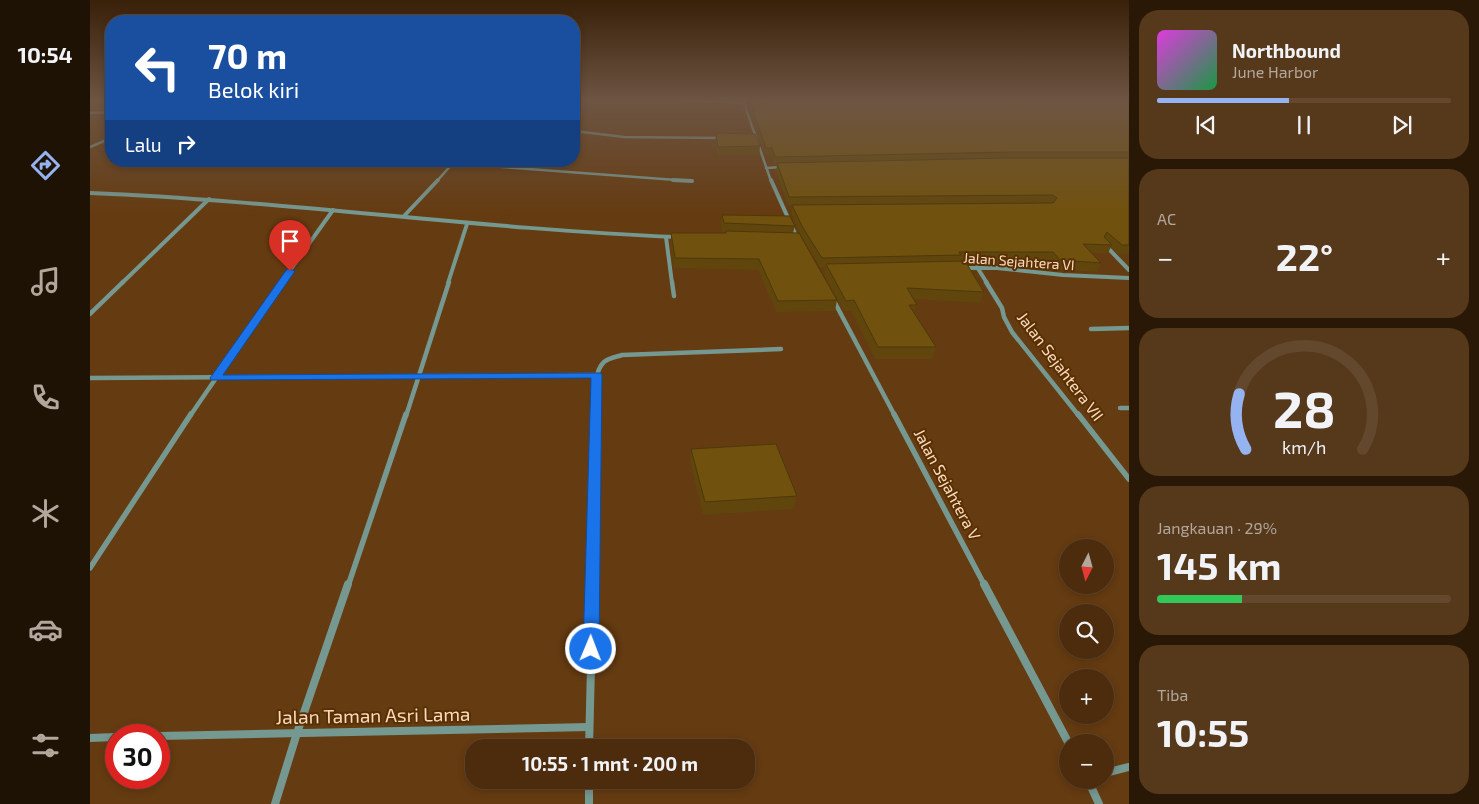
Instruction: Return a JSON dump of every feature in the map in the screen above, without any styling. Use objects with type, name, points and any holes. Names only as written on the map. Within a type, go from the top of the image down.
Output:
[{"type":"street","points":[[678,138],[727,138]]},
{"type":"street","points":[[756,138],[783,209],[799,240],[789,240]]},
{"type":"street","points":[[90,147],[105,140]]},
{"type":"street","points":[[404,216],[450,167]]},
{"type":"street","points":[[507,167],[692,181]]},
{"type":"street","points":[[766,168],[785,167]]},
{"type":"street","points":[[90,193],[150,194],[404,216],[467,224],[685,237]]},
{"type":"street","points":[[90,197],[96,193]]},
{"type":"street","points":[[90,314],[209,199]]},
{"type":"street","points":[[783,209],[791,208]]},
{"type":"street","points":[[90,568],[215,378],[333,210]]},
{"type":"street","points":[[275,804],[297,733],[418,377],[467,224]]},
{"type":"street","points":[[666,237],[674,296]]},
{"type":"street","points":[[1104,244],[1129,270]]},
{"type":"street","name":"Jalan Sejahtera VI","points":[[959,268],[977,267],[1129,278]]},
{"type":"street","name":"Jalan Sejahtera VII","points":[[977,267],[1002,308],[1004,317],[1012,332],[1129,479]]},
{"type":"street","name":"Jalan Sejahtera V","points":[[832,297],[1064,734]]},
{"type":"street","points":[[1091,329],[1129,328]]},
{"type":"street","points":[[589,739],[597,375],[600,363],[608,358],[622,355],[781,349]]},
{"type":"street","points":[[90,378],[597,375]]},
{"type":"street","points":[[1120,408],[1129,408]]},
{"type":"street","name":"Jalan Taman Asri Lama","points":[[170,736],[589,727]]},
{"type":"street","points":[[90,738],[105,737]]},
{"type":"street","points":[[1114,771],[1129,767]]},
{"type":"street","points":[[589,789],[589,804]]},
{"type":"street","points":[[1092,789],[1099,804]]},
{"type":"building","points":[[717,138],[756,138],[760,146],[718,147]]},
{"type":"building","points":[[762,138],[1129,138],[1129,152],[1007,152],[775,157],[772,148],[766,148]]},
{"type":"building","points":[[1008,158],[1129,158],[1129,245],[1122,245],[1107,232],[1104,237],[1112,245],[1083,244],[1101,263],[1060,260],[1053,252],[959,252],[961,255],[822,258],[803,228],[792,205],[1053,203],[1057,198],[1053,195],[789,197],[777,163]]},
{"type":"building","points":[[722,215],[790,216],[795,226],[724,223]]},
{"type":"building","points":[[726,231],[799,233],[837,300],[778,301],[759,259],[675,258],[671,233],[726,233]]},
{"type":"building","points":[[965,261],[984,292],[907,288],[917,305],[909,305],[936,347],[878,347],[854,300],[846,301],[826,264]]},
{"type":"building","points":[[776,444],[797,496],[705,502],[691,449]]},
{"type":"route","points":[[290,271],[215,378],[597,375],[591,649]]}]
